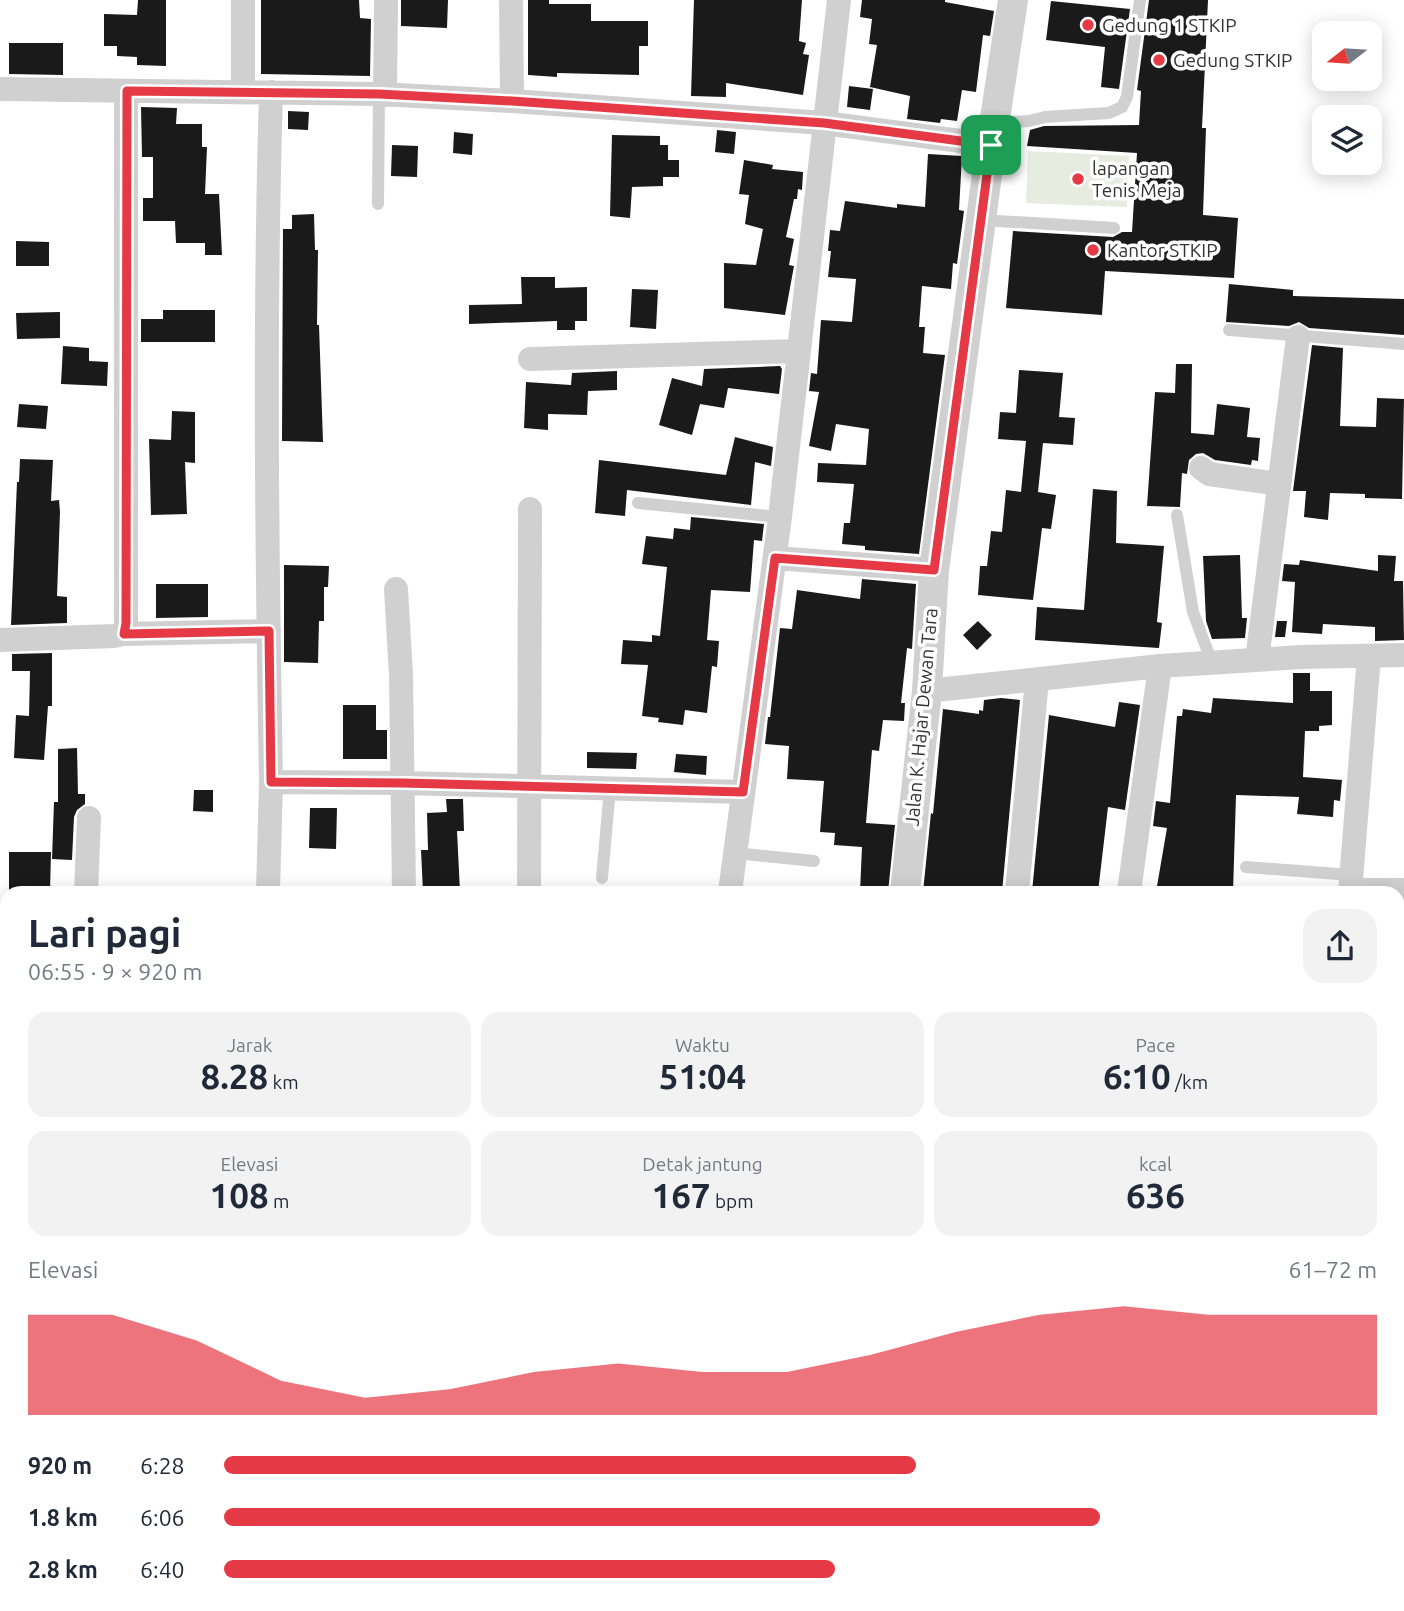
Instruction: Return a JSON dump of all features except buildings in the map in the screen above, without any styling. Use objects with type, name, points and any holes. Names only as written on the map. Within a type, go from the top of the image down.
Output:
[{"type":"street","points":[[243,0],[243,92]]},
{"type":"street","points":[[382,95],[386,0]]},
{"type":"street","points":[[510,0],[512,101]]},
{"type":"street","points":[[731,886],[775,558],[839,0]]},
{"type":"street","name":"Jalan K. Hajar Dewan Tara","points":[[906,886],[926,691],[934,570],[992,134],[1013,0]]},
{"type":"street","points":[[0,89],[382,95],[512,101],[992,134]]},
{"type":"street","points":[[124,634],[127,91]]},
{"type":"street","points":[[268,886],[271,782],[267,207],[271,92]]},
{"type":"street","points":[[1257,660],[1298,337]]},
{"type":"street","points":[[530,359],[799,351]]},
{"type":"street","points":[[1200,467],[1209,474],[1279,484]]},
{"type":"street","points":[[529,886],[530,509]]},
{"type":"street","points":[[775,558],[934,570]]},
{"type":"street","points":[[396,589],[401,675],[404,886]]},
{"type":"street","points":[[0,640],[269,631]]},
{"type":"street","points":[[926,691],[1160,666],[1404,655]]},
{"type":"street","points":[[1351,886],[1369,656]]},
{"type":"street","points":[[1130,886],[1160,666]]},
{"type":"street","points":[[1018,886],[1037,680]]},
{"type":"street","points":[[271,782],[743,792]]},
{"type":"street","points":[[86,886],[89,818]]},
{"type":"lane","points":[[992,134],[1045,117],[1109,113],[1122,107],[1127,97],[1140,0]]},
{"type":"lane","points":[[378,204],[382,95]]},
{"type":"lane","points":[[981,220],[1114,229]]},
{"type":"lane","points":[[1229,330],[1404,344]]},
{"type":"lane","points":[[638,503],[780,517]]},
{"type":"lane","points":[[1177,515],[1193,612],[1212,663]]},
{"type":"lane","points":[[601,878],[610,788]]},
{"type":"lane","points":[[735,853],[814,861]]},
{"type":"lane","points":[[1247,867],[1351,886]]},
{"type":"shaded area","name":"lapangan Tenis Meja","points":[[1028,151],[1129,156],[1127,207],[1026,203]]},
{"type":"place","name":"Gedung 1 STKIP","points":[[1088,25]]},
{"type":"place","name":"Gedung STKIP","points":[[1159,60]]},
{"type":"place","name":"lapangan Tenis Meja","points":[[1078,179]]},
{"type":"place","name":"Kantor STKIP","points":[[1093,250]]},
{"type":"route","points":[[127,91],[379,94],[512,101],[824,123],[991,145],[934,570],[775,558],[743,792],[271,782],[269,631],[124,634],[127,91]]}]
